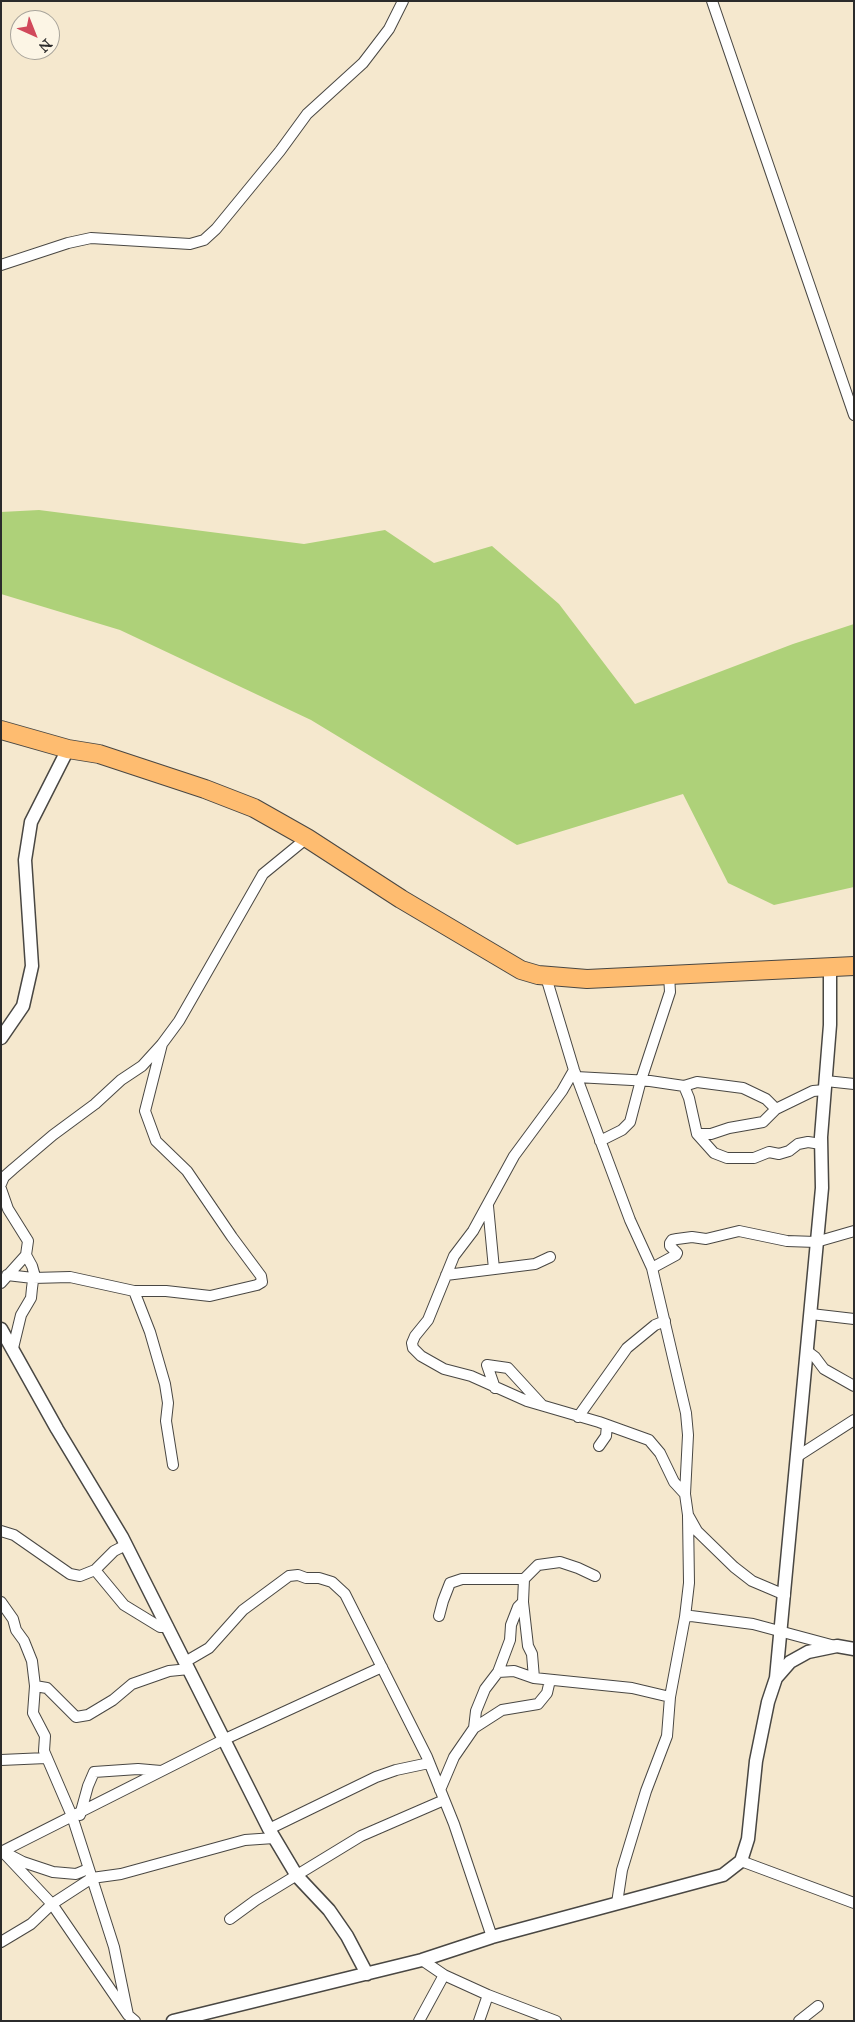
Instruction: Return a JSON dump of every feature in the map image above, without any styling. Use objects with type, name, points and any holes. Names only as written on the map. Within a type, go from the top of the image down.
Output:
[{"type":"highway","points":[[1,730],[68,749],[100,754],[205,789],[254,808],[307,838],[401,899],[521,970],[546,977],[587,979],[854,966]]},
{"type":"street","points":[[1,265],[68,243],[91,238],[190,244],[204,240],[216,230],[240,201],[307,114],[363,63],[389,29],[403,1]]},
{"type":"street","points":[[712,1],[854,415]]},
{"type":"street","points":[[1,1038],[23,1006],[32,966],[25,860],[31,822],[68,749]]},
{"type":"street","points":[[1,1184],[4,1177],[53,1135],[95,1104],[121,1080],[142,1066],[162,1044],[187,1008],[264,874],[307,838]]},
{"type":"street","points":[[173,2021],[422,1960],[492,1937],[723,1875],[741,1861],[748,1839],[756,1761],[768,1702],[776,1678],[785,1595],[822,1188],[821,1144],[830,1025],[830,967]]},
{"type":"street","points":[[600,1142],[627,1127],[670,992],[670,975]]},
{"type":"street","points":[[546,977],[575,1074],[630,1220],[652,1268],[686,1413],[688,1435],[686,1494],[689,1583],[685,1617],[670,1697],[667,1736],[646,1790],[622,1870],[617,1903]]},
{"type":"street","points":[[4,1279],[70,1276],[134,1292],[166,1291],[210,1296],[257,1285],[262,1282],[261,1276],[232,1237],[188,1171],[156,1141],[145,1111],[162,1044]]},
{"type":"street","points":[[575,1074],[684,1086],[697,1082],[743,1088],[766,1099],[776,1109]]},
{"type":"street","points":[[575,1074],[514,1156],[473,1231],[454,1256],[428,1320],[412,1343],[413,1348],[421,1356],[444,1369],[471,1376],[527,1401],[650,1440],[660,1453],[674,1482],[686,1494]]},
{"type":"street","points":[[697,1134],[711,1134],[763,1122],[776,1109],[825,1085],[854,1084]]},
{"type":"street","points":[[684,1086],[689,1098],[697,1134],[714,1153],[727,1158],[754,1158],[769,1152],[779,1154],[789,1151],[798,1144],[808,1142],[821,1144]]},
{"type":"street","points":[[1,1189],[8,1209],[28,1241],[26,1255],[4,1279]]},
{"type":"street","points":[[488,1205],[494,1269]]},
{"type":"street","points":[[652,1268],[676,1256],[676,1252],[670,1246],[670,1243],[672,1240],[677,1239],[692,1237],[706,1239],[739,1231],[788,1241],[816,1242],[854,1231]]},
{"type":"street","points":[[12,1348],[21,1314],[31,1298],[32,1266],[26,1255]]},
{"type":"street","points":[[446,1275],[535,1264],[550,1257]]},
{"type":"street","points":[[134,1292],[150,1332],[165,1384],[168,1404],[166,1421],[173,1465]]},
{"type":"street","points":[[811,1314],[854,1319]]},
{"type":"street","points":[[578,1417],[627,1348],[655,1325],[665,1321]]},
{"type":"street","points":[[1,1329],[57,1429],[126,1545],[271,1833],[297,1876],[329,1910],[367,1974]]},
{"type":"street","points":[[808,1351],[824,1369],[854,1386]]},
{"type":"street","points":[[495,1388],[486,1365],[508,1368],[542,1406]]},
{"type":"street","points":[[798,1456],[854,1420]]},
{"type":"street","points":[[599,1446],[606,1436],[607,1425]]},
{"type":"street","points":[[688,1514],[697,1531],[734,1567],[752,1581],[785,1595]]},
{"type":"street","points":[[1,1531],[14,1535],[70,1574],[80,1576],[96,1570],[114,1552],[126,1545]]},
{"type":"street","points":[[534,1678],[523,1602],[524,1579],[538,1565],[560,1562],[595,1576]]},
{"type":"street","points":[[96,1570],[124,1605],[160,1628],[168,1627]]},
{"type":"street","points":[[36,1686],[47,1688],[76,1717],[88,1715],[105,1705],[132,1684],[187,1666],[209,1648],[243,1610],[289,1576],[298,1575],[332,1582],[344,1594],[429,1763],[466,1858],[492,1937]]},
{"type":"street","points":[[439,1616],[450,1583],[472,1578],[524,1579]]},
{"type":"street","points":[[1,1602],[13,1619],[16,1630],[24,1641],[32,1661],[36,1686],[33,1713],[45,1736],[44,1751],[46,1758],[76,1813],[78,1834],[114,1947],[131,2018]]},
{"type":"street","points":[[474,1728],[476,1711],[485,1689],[498,1672],[510,1640],[511,1625],[518,1607],[523,1602]]},
{"type":"street","points":[[685,1617],[692,1616],[753,1624],[854,1649]]},
{"type":"street","points":[[776,1678],[790,1662],[808,1652],[837,1646]]},
{"type":"street","points":[[2,1851],[223,1740],[382,1667]]},
{"type":"street","points":[[498,1672],[514,1670],[534,1678],[632,1688],[670,1697]]},
{"type":"street","points":[[440,1790],[454,1757],[474,1728],[502,1710],[538,1704],[547,1693],[550,1680]]},
{"type":"street","points":[[1,1760],[46,1758]]},
{"type":"street","points":[[2,1851],[23,1862],[53,1872],[121,1874],[271,1833],[376,1777],[396,1770],[429,1763]]},
{"type":"street","points":[[76,1813],[94,1772],[138,1769],[161,1771]]},
{"type":"street","points":[[230,1919],[362,1836],[444,1800]]},
{"type":"street","points":[[2,1851],[52,1904],[131,2018]]},
{"type":"street","points":[[741,1861],[854,1903]]},
{"type":"street","points":[[1,1942],[31,1924],[52,1904],[90,1874]]},
{"type":"street","points":[[422,1960],[444,1975],[488,1995],[556,2021]]},
{"type":"street","points":[[419,2021],[444,1975]]},
{"type":"street","points":[[479,2021],[488,1995]]},
{"type":"street","points":[[799,2021],[818,2006]]},
{"type":"green space","points":[[39,510],[304,544],[385,530],[434,563],[492,546],[559,604],[635,704],[793,644],[854,624],[854,887],[774,905],[728,883],[683,794],[517,845],[311,720],[120,630],[1,594],[1,512]]}]
